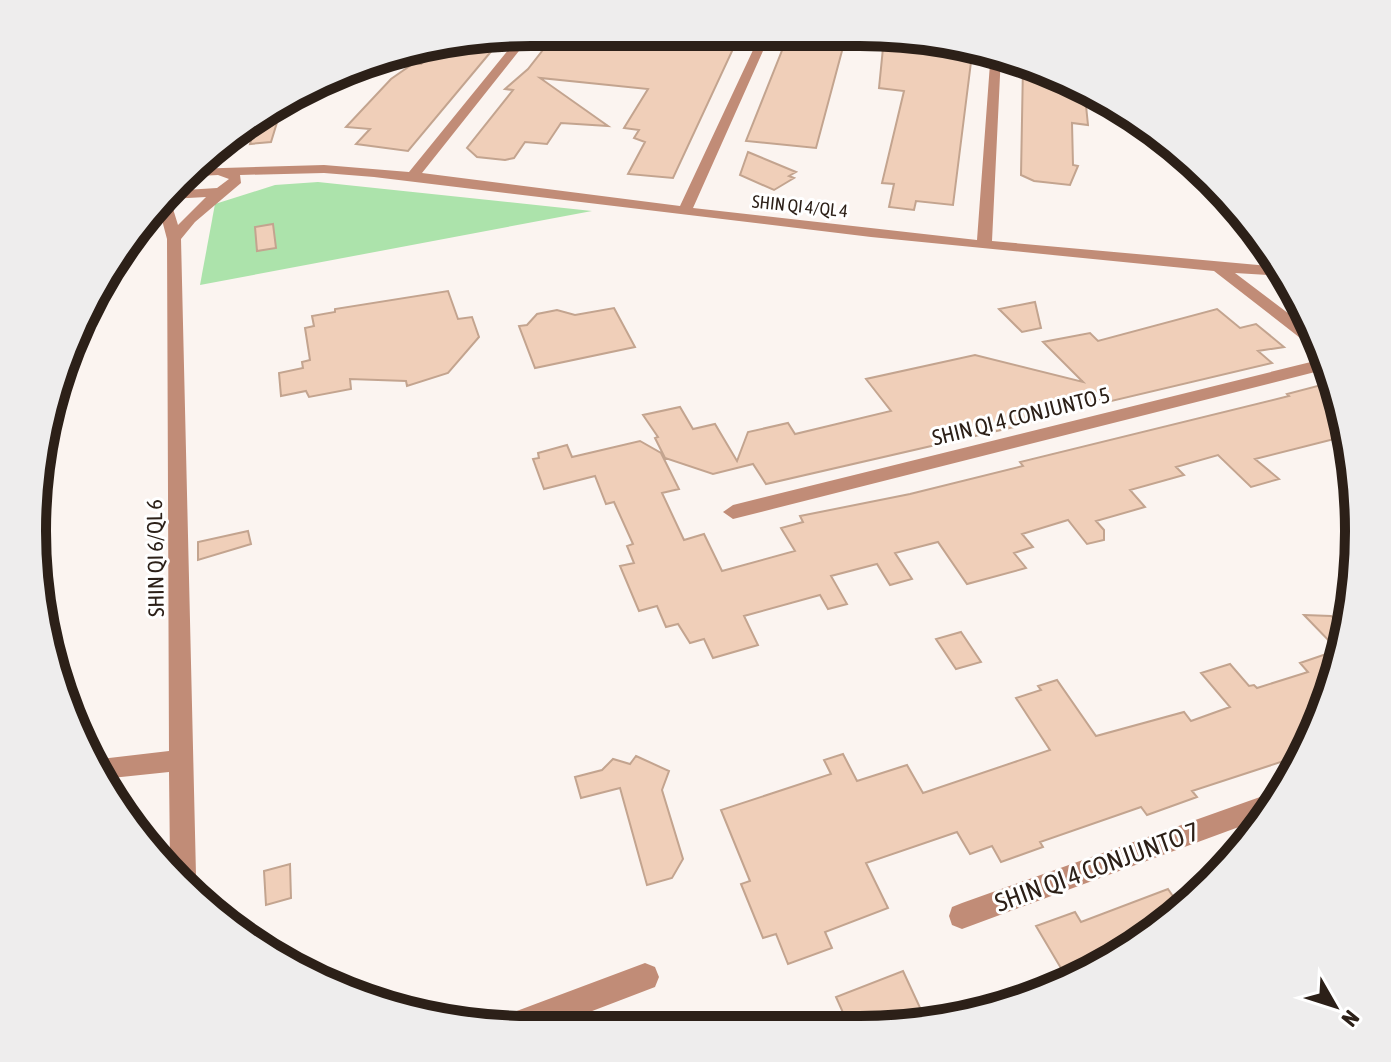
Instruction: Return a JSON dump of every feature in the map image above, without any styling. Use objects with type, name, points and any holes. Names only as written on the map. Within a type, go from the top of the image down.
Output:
[{"type":"street","points":[[411,178],[517,46]]},
{"type":"street","points":[[685,211],[760,46]]},
{"type":"street","points":[[984,244],[994,65]]},
{"type":"street","name":"SHIN QI 4/QL 4","points":[[204,173],[271,168],[411,178],[984,244],[1269,271]]},
{"type":"street","name":"SHIN QI 4/QL 4","points":[[181,195],[225,190],[315,171]]},
{"type":"street","points":[[174,239],[190,219],[236,177],[226,172]]},
{"type":"street","name":"SHIN QI 6/QL 6","points":[[167,210],[174,239],[183,869]]},
{"type":"street","points":[[1218,267],[1302,332]]},
{"type":"street","name":"SHIN QI 4 CONJUNTO 5","points":[[733,512],[1316,366]]},
{"type":"street","points":[[108,768],[182,760]]},
{"type":"street","name":"SHIN QI 4 CONJUNTO 7","points":[[962,916],[1256,809]]},
{"type":"street","points":[[540,1016],[645,977]]},
{"type":"green space","points":[[318,182],[592,211],[200,285],[215,204],[275,185]]},
{"type":"building","points":[[546,46],[734,46],[673,178],[628,174],[645,142],[634,138],[639,130],[624,128],[648,89],[540,78],[608,126],[561,123],[547,144],[525,142],[514,158],[477,157],[467,148],[513,90],[505,89],[528,69]]},
{"type":"building","points":[[784,46],[843,46],[816,148],[746,141]]},
{"type":"building","points":[[494,47],[408,151],[356,144],[370,129],[346,127],[391,79],[414,63],[421,64],[436,55]]},
{"type":"building","points":[[883,48],[971,59],[953,205],[916,201],[914,210],[889,207],[894,184],[882,183],[904,91],[879,88]]},
{"type":"building","points":[[1023,75],[1086,102],[1088,125],[1072,123],[1073,165],[1078,166],[1070,185],[1034,181],[1021,175]]},
{"type":"building","points":[[279,117],[271,142],[250,144],[253,134]]},
{"type":"building","points":[[748,152],[796,172],[789,176],[794,178],[774,190],[740,175]]},
{"type":"building","points":[[273,224],[276,248],[257,251],[255,227]]},
{"type":"building","points":[[448,291],[458,319],[472,317],[479,337],[448,373],[407,386],[406,381],[350,379],[351,389],[309,397],[306,391],[281,396],[279,373],[303,368],[302,362],[310,360],[305,328],[314,326],[312,316],[335,312],[335,309]]},
{"type":"building","points":[[1035,302],[1041,328],[1022,332],[999,309]]},
{"type":"building","points":[[614,308],[635,347],[535,368],[519,326],[527,325],[537,314],[557,310],[575,315]]},
{"type":"building","points":[[1217,309],[1240,328],[1256,324],[1284,347],[1258,351],[1272,363],[1103,403],[1100,400],[1044,413],[1048,417],[1014,427],[766,484],[753,464],[713,474],[665,458],[655,438],[658,437],[643,415],[680,407],[693,429],[715,424],[737,461],[748,432],[788,423],[795,434],[891,411],[866,379],[975,355],[1083,382],[1043,342],[1090,333],[1098,341]]},
{"type":"building","points":[[1322,385],[1336,438],[1255,459],[1279,479],[1251,487],[1218,455],[1176,467],[1184,475],[1130,490],[1145,507],[1096,521],[1104,530],[1104,540],[1087,544],[1068,520],[1022,534],[1033,547],[1014,553],[1026,568],[967,584],[938,542],[895,553],[912,579],[890,585],[877,564],[831,576],[847,604],[828,609],[820,595],[744,616],[758,645],[713,658],[704,639],[690,643],[678,624],[666,627],[657,606],[639,611],[620,566],[634,563],[627,546],[633,544],[614,502],[606,504],[595,476],[544,489],[533,459],[539,458],[538,453],[567,445],[572,457],[640,441],[661,453],[679,489],[662,493],[684,540],[704,534],[722,571],[795,551],[781,528],[803,522],[800,516],[910,494],[1023,466],[1020,462],[1289,396],[1287,394]]},
{"type":"building","points":[[248,531],[251,544],[198,560],[198,542]]},
{"type":"building","points":[[1304,615],[1337,619],[1332,643]]},
{"type":"building","points":[[961,632],[981,662],[956,669],[936,639]]},
{"type":"building","points":[[1329,653],[1308,717],[1288,760],[1192,791],[1197,797],[1147,815],[1141,807],[1040,842],[1043,847],[1001,862],[992,846],[970,854],[957,832],[866,863],[888,908],[825,932],[832,948],[788,964],[776,934],[763,938],[741,884],[750,881],[721,810],[831,774],[824,760],[843,754],[857,781],[907,765],[923,793],[1050,750],[1016,698],[1041,690],[1038,686],[1057,680],[1096,736],[1184,712],[1191,721],[1230,707],[1201,673],[1230,664],[1249,686],[1257,688],[1308,672],[1300,663]]},
{"type":"building","points":[[636,756],[669,771],[662,790],[683,859],[672,878],[647,885],[620,788],[581,798],[575,777],[602,770],[613,759],[630,764]]},
{"type":"building","points":[[290,864],[291,898],[266,905],[264,871]]},
{"type":"building","points":[[1168,889],[1175,900],[1129,934],[1063,971],[1036,926],[1075,912],[1081,922]]},
{"type":"building","points":[[903,971],[922,1012],[845,1016],[836,997]]}]
